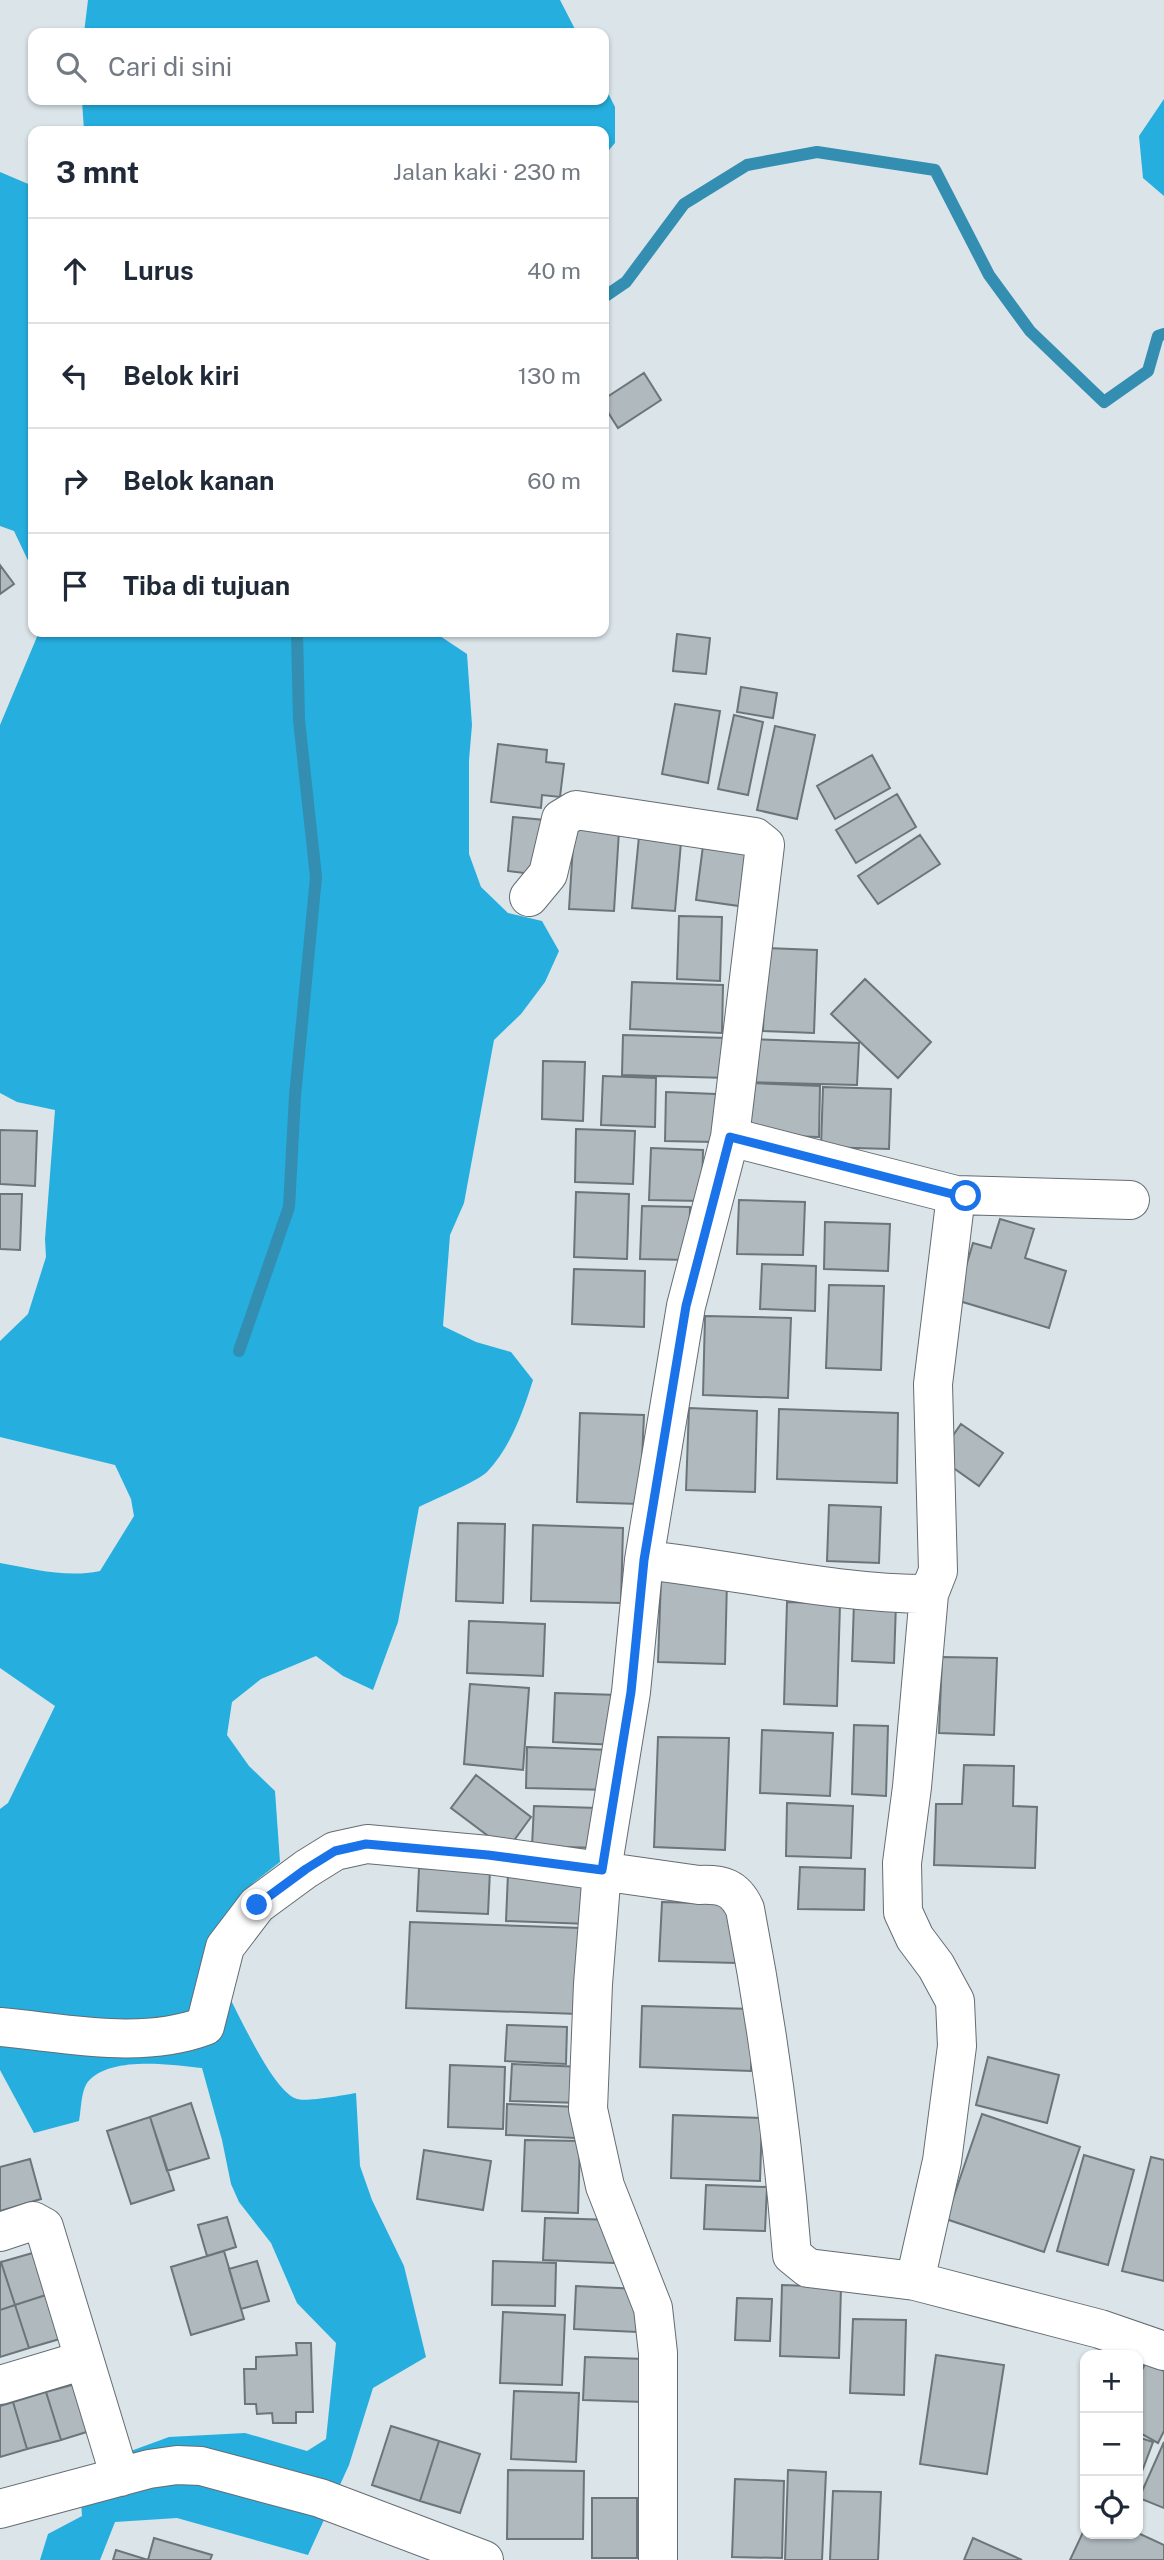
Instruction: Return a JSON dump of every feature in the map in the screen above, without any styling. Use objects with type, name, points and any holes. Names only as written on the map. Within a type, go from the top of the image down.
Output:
[{"type":"street","points":[[529,897],[548,874],[561,819],[576,810],[755,836],[765,845],[730,1137],[686,1306],[644,1560],[631,1692],[602,1870],[593,1984],[588,2109],[605,2186],[653,2308],[657,2353],[657,2560]]},
{"type":"street","points":[[730,1137],[956,1195],[1130,1200]]},
{"type":"street","points":[[915,2281],[942,2161],[957,2046],[955,2001],[936,1966],[915,1938],[903,1912],[902,1863],[912,1787],[929,1594],[938,1571],[933,1384],[956,1195]]},
{"type":"street","points":[[644,1560],[884,1594],[929,1594]]},
{"type":"street","points":[[0,2027],[119,2039],[182,2035],[205,2026],[225,1947],[257,1905],[335,1851],[366,1844],[488,1855],[699,1885],[720,1884],[736,1894],[745,1909],[765,2013],[785,2168],[792,2255],[808,2268],[915,2281],[1100,2329],[1164,2351]]},
{"type":"street","points":[[0,2232],[33,2221],[44,2227],[120,2477]]},
{"type":"street","points":[[0,2385],[84,2360]]},
{"type":"street","points":[[0,2509],[149,2469],[177,2465],[201,2466],[320,2498],[484,2560]]},
{"type":"shaded area","points":[[88,0],[560,0],[574,28],[85,28]]},
{"type":"shaded area","points":[[609,95],[615,107],[615,143],[609,150],[609,126],[84,126],[82,105],[609,105]]},
{"type":"shaded area","points":[[1164,99],[1164,196],[1143,178],[1139,136]]},
{"type":"shaded area","points":[[0,172],[28,184],[28,560],[14,531],[0,526]]},
{"type":"shaded area","points":[[37,637],[442,637],[467,654],[472,725],[469,760],[469,854],[481,887],[508,913],[542,921],[559,951],[545,982],[521,1014],[494,1040],[464,1203],[450,1235],[443,1326],[476,1342],[511,1352],[533,1380],[515,1429],[487,1472],[419,1507],[398,1622],[373,1690],[343,1676],[316,1656],[261,1679],[232,1702],[227,1735],[249,1766],[275,1791],[280,1862],[253,1883],[222,1983],[266,2065],[287,2093],[302,2100],[356,2093],[360,2166],[372,2200],[404,2266],[426,2357],[373,2388],[349,2465],[308,2555],[177,2518],[115,2522],[100,2560],[40,2560],[48,2534],[82,2516],[79,2470],[169,2437],[245,2433],[307,2451],[326,2439],[336,2343],[297,2303],[271,2243],[239,2202],[231,2184],[202,2068],[141,2064],[110,2068],[87,2083],[82,2096],[79,2121],[34,2133],[0,2070],[0,1809],[8,1803],[55,1706],[0,1668],[0,1563],[62,1573],[100,1571],[134,1516],[131,1499],[115,1465],[0,1437],[0,1341],[28,1314],[46,1257],[55,1110],[17,1102],[0,1093],[0,725]]},
{"type":"building","points":[[644,373],[661,400],[618,428],[609,414],[609,396]]},
{"type":"building","points":[[0,565],[14,584],[0,594]]},
{"type":"building","points":[[677,634],[710,638],[706,674],[673,671]]},
{"type":"building","points":[[741,687],[777,693],[773,718],[737,712]]},
{"type":"building","points":[[675,704],[720,711],[708,783],[662,774]]},
{"type":"building","points":[[734,715],[763,722],[748,795],[718,789]]},
{"type":"building","points":[[775,726],[815,735],[797,819],[757,810]]},
{"type":"building","points":[[498,744],[547,750],[546,762],[564,764],[560,797],[542,795],[541,808],[491,802]]},
{"type":"building","points":[[872,755],[890,788],[835,819],[817,786]]},
{"type":"building","points":[[897,794],[916,827],[856,863],[836,830]]},
{"type":"building","points":[[513,817],[545,820],[540,875],[508,871]]},
{"type":"building","points":[[640,826],[682,831],[675,911],[632,908]]},
{"type":"building","points":[[574,829],[619,831],[614,911],[569,909]]},
{"type":"building","points":[[920,835],[940,864],[878,904],[858,876]]},
{"type":"building","points":[[704,838],[748,844],[739,906],[696,900]]},
{"type":"building","points":[[679,916],[722,917],[720,981],[677,979]]},
{"type":"building","points":[[766,948],[817,950],[814,1033],[763,1031]]},
{"type":"building","points":[[865,979],[931,1042],[898,1078],[831,1014]]},
{"type":"building","points":[[632,982],[723,985],[722,1033],[630,1029]]},
{"type":"building","points":[[623,1035],[728,1038],[727,1078],[622,1075]]},
{"type":"building","points":[[748,1039],[859,1043],[857,1085],[747,1082]]},
{"type":"building","points":[[543,1061],[585,1062],[583,1121],[542,1119]]},
{"type":"building","points":[[603,1076],[656,1078],[655,1127],[601,1125]]},
{"type":"building","points":[[750,1083],[820,1086],[819,1137],[749,1135]]},
{"type":"building","points":[[823,1087],[891,1089],[889,1149],[821,1147]]},
{"type":"building","points":[[666,1092],[716,1094],[714,1142],[665,1141]]},
{"type":"building","points":[[576,1129],[635,1131],[633,1184],[575,1182]]},
{"type":"building","points":[[0,1130],[37,1131],[35,1186],[0,1184]]},
{"type":"building","points":[[651,1148],[703,1150],[702,1201],[649,1200]]},
{"type":"building","points":[[576,1192],[629,1194],[627,1259],[574,1257]]},
{"type":"building","points":[[0,1194],[22,1194],[20,1250],[0,1249]]},
{"type":"building","points":[[739,1200],[805,1202],[803,1255],[737,1254]]},
{"type":"building","points":[[642,1206],[690,1207],[689,1260],[640,1259]]},
{"type":"building","points":[[1000,1219],[1034,1229],[1025,1258],[1066,1271],[1049,1328],[956,1300],[973,1243],[991,1248]]},
{"type":"building","points":[[825,1222],[890,1224],[888,1271],[824,1269]]},
{"type":"building","points":[[762,1264],[816,1266],[815,1311],[760,1309]]},
{"type":"building","points":[[574,1269],[645,1271],[644,1327],[572,1324]]},
{"type":"building","points":[[829,1285],[884,1286],[881,1370],[826,1368]]},
{"type":"building","points":[[705,1316],[791,1318],[788,1398],[703,1395]]},
{"type":"building","points":[[689,1408],[757,1411],[755,1492],[686,1490]]},
{"type":"building","points":[[779,1409],[898,1413],[897,1483],[777,1479]]},
{"type":"building","points":[[580,1413],[644,1415],[640,1504],[577,1502]]},
{"type":"building","points":[[961,1424],[1003,1453],[979,1486],[938,1457]]},
{"type":"building","points":[[829,1505],[881,1507],[879,1563],[827,1561]]},
{"type":"building","points":[[458,1523],[505,1524],[503,1603],[456,1601]]},
{"type":"building","points":[[533,1525],[623,1528],[621,1603],[531,1601]]},
{"type":"building","points":[[661,1578],[727,1580],[725,1664],[658,1662]]},
{"type":"building","points":[[787,1602],[840,1604],[837,1706],[784,1704]]},
{"type":"building","points":[[854,1602],[896,1603],[894,1663],[852,1661]]},
{"type":"building","points":[[469,1621],[545,1624],[543,1676],[467,1673]]},
{"type":"building","points":[[942,1657],[997,1658],[994,1735],[939,1733]]},
{"type":"building","points":[[470,1684],[529,1688],[523,1770],[464,1764]]},
{"type":"building","points":[[555,1693],[618,1695],[617,1745],[553,1742]]},
{"type":"building","points":[[854,1725],[888,1726],[886,1796],[852,1794]]},
{"type":"building","points":[[762,1730],[833,1733],[830,1796],[760,1793]]},
{"type":"building","points":[[658,1737],[729,1738],[725,1850],[654,1847]]},
{"type":"building","points":[[527,1747],[611,1750],[609,1790],[526,1788]]},
{"type":"building","points":[[964,1765],[1014,1766],[1013,1806],[1037,1807],[1035,1868],[934,1865],[936,1804],[962,1804]]},
{"type":"building","points":[[476,1775],[531,1817],[507,1850],[451,1808]]},
{"type":"building","points":[[787,1803],[853,1806],[851,1858],[786,1856]]},
{"type":"building","points":[[534,1806],[598,1808],[597,1848],[532,1846]]},
{"type":"building","points":[[800,1867],[865,1869],[864,1910],[798,1909]]},
{"type":"building","points":[[419,1868],[490,1870],[488,1914],[417,1911]]},
{"type":"building","points":[[508,1873],[591,1876],[589,1924],[506,1921]]},
{"type":"building","points":[[662,1902],[739,1904],[737,1963],[659,1961]]},
{"type":"building","points":[[410,1922],[581,1928],[578,2014],[406,2008]]},
{"type":"building","points":[[642,2006],[753,2009],[751,2071],[640,2067]]},
{"type":"building","points":[[507,2025],[567,2027],[566,2064],[505,2061]]},
{"type":"building","points":[[988,2057],[1059,2075],[1047,2123],[976,2105]]},
{"type":"building","points":[[512,2064],[583,2067],[581,2103],[510,2101]]},
{"type":"building","points":[[450,2065],[505,2067],[503,2129],[448,2127]]},
{"type":"building","points":[[191,2103],[209,2158],[167,2171],[150,2117]]},
{"type":"building","points":[[507,2104],[578,2107],[576,2138],[506,2135]]},
{"type":"building","points":[[982,2114],[1080,2147],[1044,2252],[946,2219]]},
{"type":"building","points":[[673,2115],[762,2118],[760,2181],[671,2178]]},
{"type":"building","points":[[150,2117],[174,2190],[131,2204],[107,2131]]},
{"type":"building","points":[[525,2140],[580,2141],[578,2213],[522,2211]]},
{"type":"building","points":[[424,2150],[491,2161],[483,2210],[417,2199]]},
{"type":"building","points":[[1084,2155],[1134,2170],[1108,2265],[1057,2251]]},
{"type":"building","points":[[1151,2157],[1164,2160],[1164,2281],[1122,2271]]},
{"type":"building","points":[[30,2159],[41,2199],[0,2211],[0,2167]]},
{"type":"building","points":[[706,2185],[767,2187],[765,2231],[704,2229]]},
{"type":"building","points":[[227,2217],[236,2247],[207,2256],[198,2225]]},
{"type":"building","points":[[545,2218],[616,2220],[614,2263],[543,2260]]},
{"type":"building","points":[[224,2251],[244,2319],[191,2335],[171,2267]]},
{"type":"building","points":[[36,2252],[49,2294],[15,2305],[1,2262]]},
{"type":"building","points":[[257,2261],[269,2301],[241,2309],[229,2269]]},
{"type":"building","points":[[493,2261],[556,2263],[555,2306],[492,2305]]},
{"type":"building","points":[[0,2263],[15,2305],[0,2310]]},
{"type":"building","points":[[782,2285],[841,2287],[839,2358],[780,2356]]},
{"type":"building","points":[[576,2286],[639,2289],[637,2332],[574,2329]]},
{"type":"building","points":[[49,2294],[63,2338],[29,2348],[15,2305]]},
{"type":"building","points":[[737,2298],[772,2299],[770,2341],[735,2340]]},
{"type":"building","points":[[15,2305],[29,2348],[0,2357],[0,2310]]},
{"type":"building","points":[[503,2312],[565,2315],[562,2385],[500,2383]]},
{"type":"building","points":[[853,2319],[906,2320],[904,2395],[850,2393]]},
{"type":"building","points":[[296,2343],[311,2343],[313,2412],[296,2412],[296,2423],[273,2423],[272,2413],[257,2414],[256,2404],[245,2404],[244,2369],[256,2369],[256,2357],[297,2355]]},
{"type":"building","points":[[936,2355],[1004,2365],[987,2474],[920,2464]]},
{"type":"building","points":[[585,2357],[645,2359],[644,2402],[583,2400]]},
{"type":"building","points":[[1146,2362],[1164,2371],[1164,2431],[1158,2443],[1143,2435],[1143,2368]]},
{"type":"building","points":[[79,2383],[93,2430],[61,2440],[46,2392]]},
{"type":"building","points":[[514,2391],[579,2393],[576,2462],[511,2459]]},
{"type":"building","points":[[46,2392],[61,2440],[27,2449],[13,2402]]},
{"type":"building","points":[[13,2402],[27,2449],[0,2457],[0,2406]]},
{"type":"building","points":[[391,2426],[439,2441],[420,2501],[372,2485]]},
{"type":"building","points":[[1143,2439],[1153,2442],[1143,2469]]},
{"type":"building","points":[[439,2441],[480,2454],[460,2513],[420,2501]]},
{"type":"building","points":[[1164,2442],[1164,2508],[1143,2500],[1143,2489]]},
{"type":"building","points":[[508,2470],[584,2471],[583,2539],[507,2539]]},
{"type":"building","points":[[788,2470],[826,2472],[822,2560],[785,2560]]},
{"type":"building","points":[[735,2479],[784,2481],[782,2558],[732,2557]]},
{"type":"building","points":[[833,2491],[881,2492],[878,2560],[830,2560]]},
{"type":"building","points":[[592,2498],[637,2498],[637,2558],[592,2558]]},
{"type":"building","points":[[1143,2535],[1164,2545],[1164,2560],[1070,2560],[1080,2539],[1143,2539]]},
{"type":"building","points":[[154,2538],[212,2555],[210,2560],[148,2560]]},
{"type":"building","points":[[973,2538],[1022,2560],[964,2560]]},
{"type":"building","points":[[116,2550],[148,2560],[113,2560]]},
{"type":"waterway","points":[[609,294],[626,282],[684,204],[747,165],[817,152],[935,170],[989,275],[1030,331],[1104,402],[1148,371],[1158,336],[1164,334]]},
{"type":"waterway","points":[[239,1351],[289,1207],[295,1096],[316,877],[299,720],[297,637]]},
{"type":"route","points":[[257,1905],[335,1851],[366,1844],[488,1855],[562,1867],[602,1870],[631,1692],[644,1560],[686,1306],[730,1137],[966,1196]]}]
